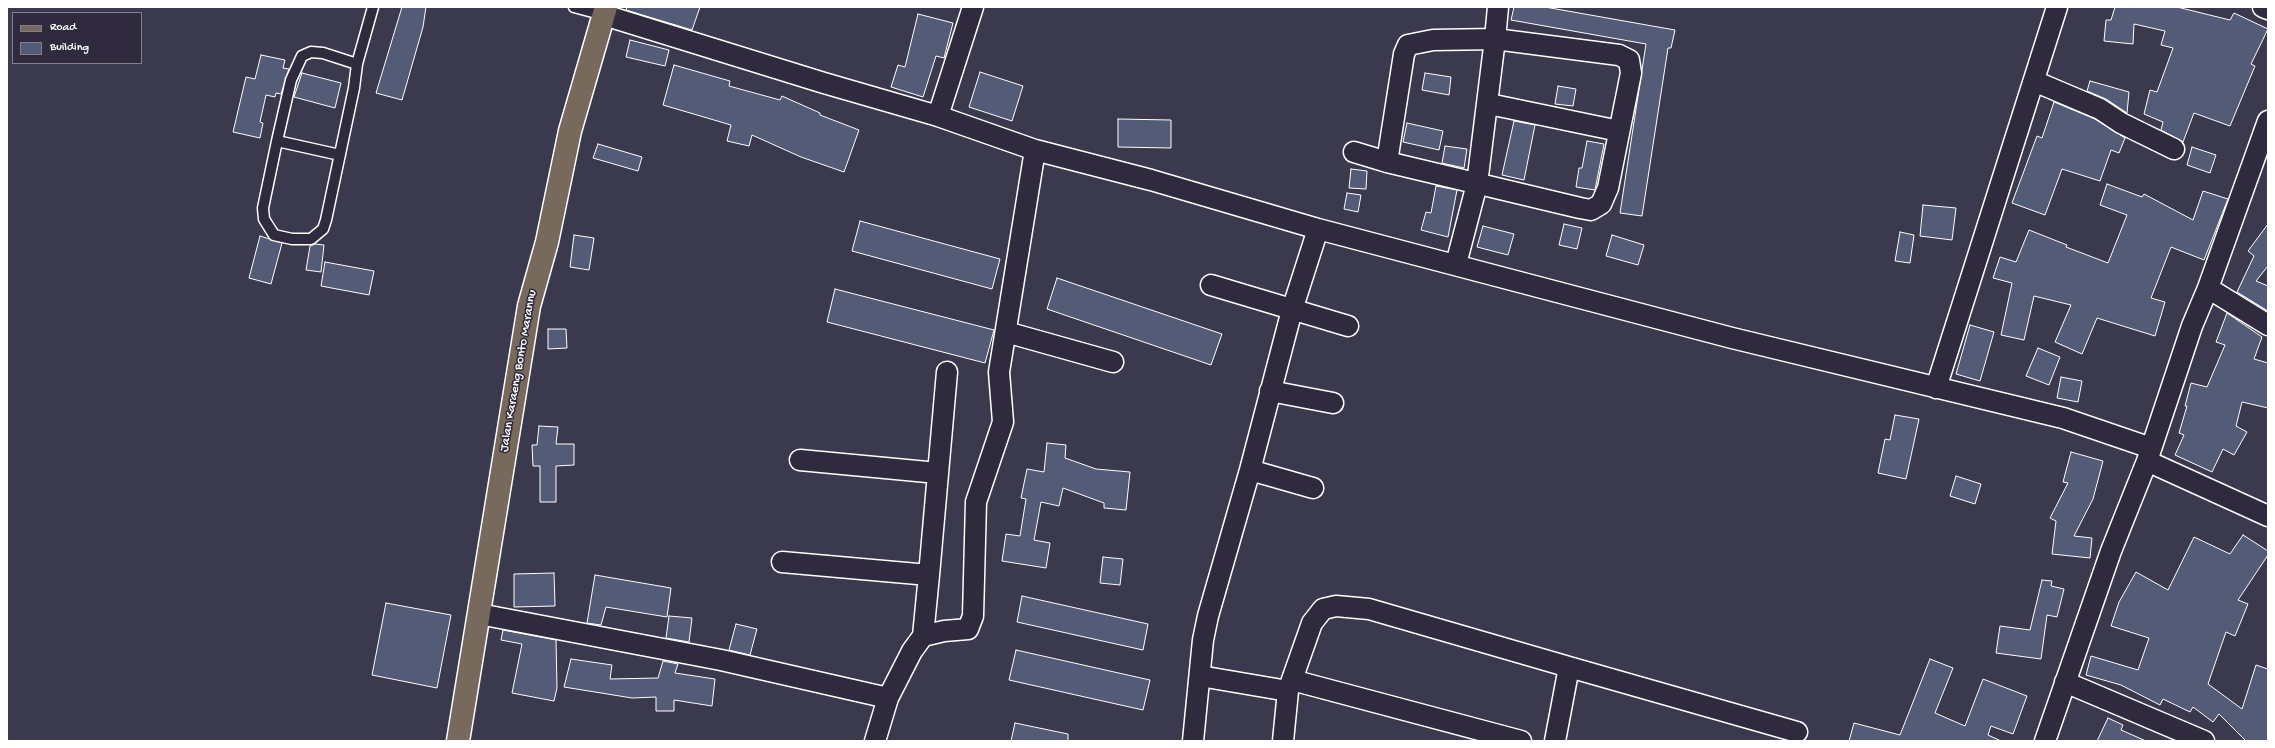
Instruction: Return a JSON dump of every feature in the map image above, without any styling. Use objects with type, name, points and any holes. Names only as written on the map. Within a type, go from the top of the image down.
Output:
[{"type":"main road","name":"Jalan Karaeng Bonto Marannu","points":[[458,741],[530,306],[547,242],[570,131],[605,11]]},
{"type":"street","points":[[938,116],[973,7]]},
{"type":"street","points":[[1456,264],[1477,184],[1489,104],[1498,7]]},
{"type":"street","points":[[1936,388],[2057,7]]},
{"type":"street","points":[[2263,7],[2268,9]]},
{"type":"street","points":[[605,11],[824,83],[938,116],[1035,150],[1150,180],[1318,229],[1456,264],[1732,338],[2063,418],[2149,454],[2268,516]]},
{"type":"street","points":[[1354,152],[1387,162],[1580,208],[1591,210],[1597,208],[1604,200],[1606,194],[1631,73],[1629,60],[1619,55],[1495,39],[1433,40],[1408,45],[1404,54],[1387,162]]},
{"type":"street","points":[[2034,81],[2100,109],[2121,123],[2174,149]]},
{"type":"street","points":[[1489,104],[1619,131]]},
{"type":"street","points":[[2045,741],[2111,551],[2149,454],[2176,372],[2268,121]]},
{"type":"street","points":[[923,636],[944,631],[968,629],[973,616],[976,502],[1003,422],[1004,414],[998,380],[1035,150]]},
{"type":"street","points":[[1193,741],[1208,616],[1250,470],[1292,310],[1318,229]]},
{"type":"street","points":[[1211,285],[1348,326]]},
{"type":"street","points":[[2208,288],[2268,325]]},
{"type":"street","points":[[1006,332],[1113,362]]},
{"type":"street","points":[[874,741],[888,698],[912,651],[923,636],[947,372]]},
{"type":"street","points":[[1270,391],[1333,403]]},
{"type":"street","points":[[800,460],[938,473]]},
{"type":"street","points":[[1250,470],[1313,488]]},
{"type":"street","points":[[782,562],[929,575]]},
{"type":"street","points":[[1283,741],[1290,685],[1312,623],[1323,609],[1336,606],[1369,609],[1797,732]]},
{"type":"street","points":[[479,614],[721,660],[888,698]]},
{"type":"street","points":[[1555,741],[1569,667]]},
{"type":"street","points":[[1200,676],[1290,685],[1521,741]]},
{"type":"street","points":[[2065,682],[2204,741]]},
{"type":"lane","points":[[357,64],[323,53],[311,52],[302,56],[291,80],[263,208],[264,219],[274,234],[292,239],[311,239],[323,229],[340,156],[357,64],[373,7]]},
{"type":"lane","points":[[574,7],[605,11]]},
{"type":"lane","points":[[277,141],[340,156]]},
{"type":"building","points":[[402,7],[426,7],[423,27],[402,100],[376,93]]},
{"type":"building","points":[[627,7],[700,7],[692,30],[626,10]]},
{"type":"building","points":[[1514,7],[1545,7],[1675,30],[1671,48],[1668,48],[1642,216],[1620,213],[1646,44],[1511,20]]},
{"type":"building","points":[[2115,7],[2177,7],[2230,20],[2234,13],[2268,29],[2251,64],[2255,66],[2230,126],[2194,113],[2183,142],[2161,130],[2163,122],[2144,114],[2150,90],[2157,92],[2173,48],[2161,45],[2165,31],[2134,24],[2133,44],[2104,41],[2106,20],[2111,20]]},
{"type":"building","points":[[918,14],[953,23],[944,58],[936,56],[923,97],[891,87],[898,65],[905,67]]},
{"type":"building","points":[[630,40],[669,50],[665,66],[626,57]]},
{"type":"building","points":[[261,55],[285,60],[283,68],[289,69],[281,94],[276,93],[275,97],[266,95],[260,122],[263,123],[260,138],[233,132],[246,77],[255,79]]},
{"type":"building","points":[[674,65],[730,81],[729,86],[780,100],[782,96],[820,113],[820,115],[859,130],[844,172],[801,157],[752,135],[749,146],[727,141],[731,125],[663,105]]},
{"type":"building","points":[[980,72],[1023,86],[1012,121],[969,107]]},
{"type":"building","points":[[302,73],[341,83],[335,108],[294,97]]},
{"type":"building","points":[[1425,73],[1451,77],[1449,95],[1422,90]]},
{"type":"building","points":[[2090,81],[2129,92],[2127,113],[2106,99],[2087,91]]},
{"type":"building","points":[[1558,86],[1576,89],[1573,106],[1555,104]]},
{"type":"building","points":[[2054,102],[2095,119],[2125,138],[2119,153],[2111,150],[2100,181],[2062,169],[2045,215],[2012,203],[2037,136],[2042,138]]},
{"type":"building","points":[[1118,119],[1171,120],[1171,148],[1118,147]]},
{"type":"building","points":[[1514,121],[1535,125],[1524,180],[1502,175]]},
{"type":"building","points":[[1407,123],[1443,131],[1439,150],[1403,142]]},
{"type":"building","points":[[1587,141],[1604,144],[1595,190],[1576,187],[1579,168],[1582,168]]},
{"type":"building","points":[[598,144],[642,157],[638,171],[593,158]]},
{"type":"building","points":[[1445,146],[1467,149],[1464,168],[1442,163]]},
{"type":"building","points":[[2192,147],[2216,155],[2210,173],[2187,165]]},
{"type":"building","points":[[1351,169],[1367,171],[1366,189],[1349,188]]},
{"type":"building","points":[[2107,184],[2142,197],[2144,194],[2193,220],[2203,191],[2228,199],[2204,260],[2171,247],[2151,298],[2165,302],[2155,336],[2097,318],[2082,354],[2055,342],[2071,305],[2034,296],[2024,340],[2001,335],[2012,283],[1993,278],[2000,257],[2016,262],[2029,230],[2067,245],[2066,247],[2108,263],[2127,215],[2100,205]]},
{"type":"building","points":[[1436,186],[1457,190],[1448,237],[1421,230],[1426,212],[1431,213]]},
{"type":"building","points":[[1347,193],[1361,195],[1358,212],[1344,209]]},
{"type":"building","points":[[1923,205],[1956,208],[1952,240],[1920,236]]},
{"type":"building","points":[[860,221],[1000,259],[992,289],[852,251]]},
{"type":"building","points":[[1564,224],[1582,228],[1577,249],[1559,245]]},
{"type":"building","points":[[2268,224],[2268,266],[2256,281],[2268,286],[2268,311],[2237,292],[2254,256],[2248,251]]},
{"type":"building","points":[[1483,226],[1514,234],[1508,255],[1477,247]]},
{"type":"building","points":[[1900,232],[1914,235],[1910,263],[1895,261]]},
{"type":"building","points":[[574,235],[594,238],[589,270],[570,267]]},
{"type":"building","points":[[1612,235],[1644,245],[1638,265],[1606,256]]},
{"type":"building","points":[[260,236],[282,243],[271,284],[249,278]]},
{"type":"building","points":[[315,244],[324,245],[321,272],[306,270],[310,246]]},
{"type":"building","points":[[325,262],[374,271],[369,295],[321,286]]},
{"type":"building","points":[[1057,278],[1222,334],[1211,365],[1047,309]]},
{"type":"building","points":[[835,289],[994,330],[985,363],[827,322]]},
{"type":"building","points":[[2227,313],[2262,337],[2254,359],[2268,363],[2268,408],[2242,402],[2236,426],[2247,432],[2234,455],[2223,449],[2212,472],[2175,455],[2184,435],[2179,433],[2187,406],[2185,406],[2191,383],[2207,387],[2225,345],[2216,342]]},
{"type":"building","points":[[1970,325],[1994,332],[1980,381],[1956,374]]},
{"type":"building","points":[[548,329],[566,329],[567,348],[548,349]]},
{"type":"building","points":[[2038,348],[2060,357],[2049,385],[2026,376]]},
{"type":"building","points":[[2061,377],[2082,381],[2078,402],[2057,398]]},
{"type":"building","points":[[1895,415],[1919,419],[1906,479],[1878,473],[1885,439],[1890,440]]},
{"type":"building","points":[[539,426],[558,427],[556,444],[574,444],[574,465],[556,466],[556,502],[540,502],[540,466],[533,466],[532,445],[537,445]]},
{"type":"building","points":[[1047,443],[1066,445],[1065,458],[1096,469],[1130,472],[1126,510],[1104,508],[1104,503],[1063,488],[1059,506],[1041,502],[1034,540],[1050,543],[1046,568],[1002,561],[1006,534],[1020,536],[1026,499],[1021,498],[1027,469],[1044,472]]},
{"type":"building","points":[[2071,452],[2103,461],[2093,499],[2074,536],[2092,538],[2090,558],[2052,554],[2056,521],[2050,518],[2068,483],[2063,482]]},
{"type":"building","points":[[1956,476],[1981,484],[1975,504],[1950,496]]},
{"type":"building","points":[[2243,535],[2268,551],[2268,555],[2238,600],[2248,604],[2235,636],[2226,632],[2208,684],[2242,709],[2256,665],[2268,669],[2268,741],[2246,741],[2219,714],[2213,722],[2193,707],[2190,712],[2163,699],[2160,705],[2121,685],[2086,675],[2091,656],[2138,670],[2149,638],[2111,626],[2119,602],[2136,572],[2168,590],[2194,537],[2230,554]]},
{"type":"building","points":[[1103,557],[1123,559],[1120,585],[1100,583]]},
{"type":"building","points":[[554,573],[555,606],[514,607],[514,574]]},
{"type":"building","points":[[595,575],[671,588],[667,617],[606,607],[601,625],[587,623]]},
{"type":"building","points":[[2042,580],[2052,581],[2051,586],[2064,589],[2057,617],[2047,615],[2041,659],[1996,653],[2000,626],[2030,630]]},
{"type":"building","points":[[1022,596],[1148,624],[1143,650],[1017,622]]},
{"type":"building","points":[[386,603],[451,615],[437,688],[372,675]]},
{"type":"building","points":[[669,616],[692,618],[689,642],[666,638]]},
{"type":"building","points":[[736,624],[757,629],[750,655],[729,650]]},
{"type":"building","points":[[503,630],[556,640],[557,688],[554,701],[512,693],[522,644],[501,640]]},
{"type":"building","points":[[1016,650],[1150,680],[1143,710],[1009,680]]},
{"type":"building","points":[[571,659],[612,665],[610,679],[658,678],[663,661],[678,664],[675,673],[715,679],[712,706],[674,700],[674,711],[656,711],[656,697],[632,698],[564,687]]},
{"type":"building","points":[[1930,659],[1953,668],[1935,713],[1965,726],[1983,679],[2027,696],[2013,734],[1991,726],[1988,735],[2001,741],[1849,741],[1854,723],[1900,735]]},
{"type":"building","points":[[2108,718],[2123,725],[2121,730],[2146,741],[2097,741]]},
{"type":"building","points":[[1015,723],[1068,734],[1068,741],[1011,741]]}]
